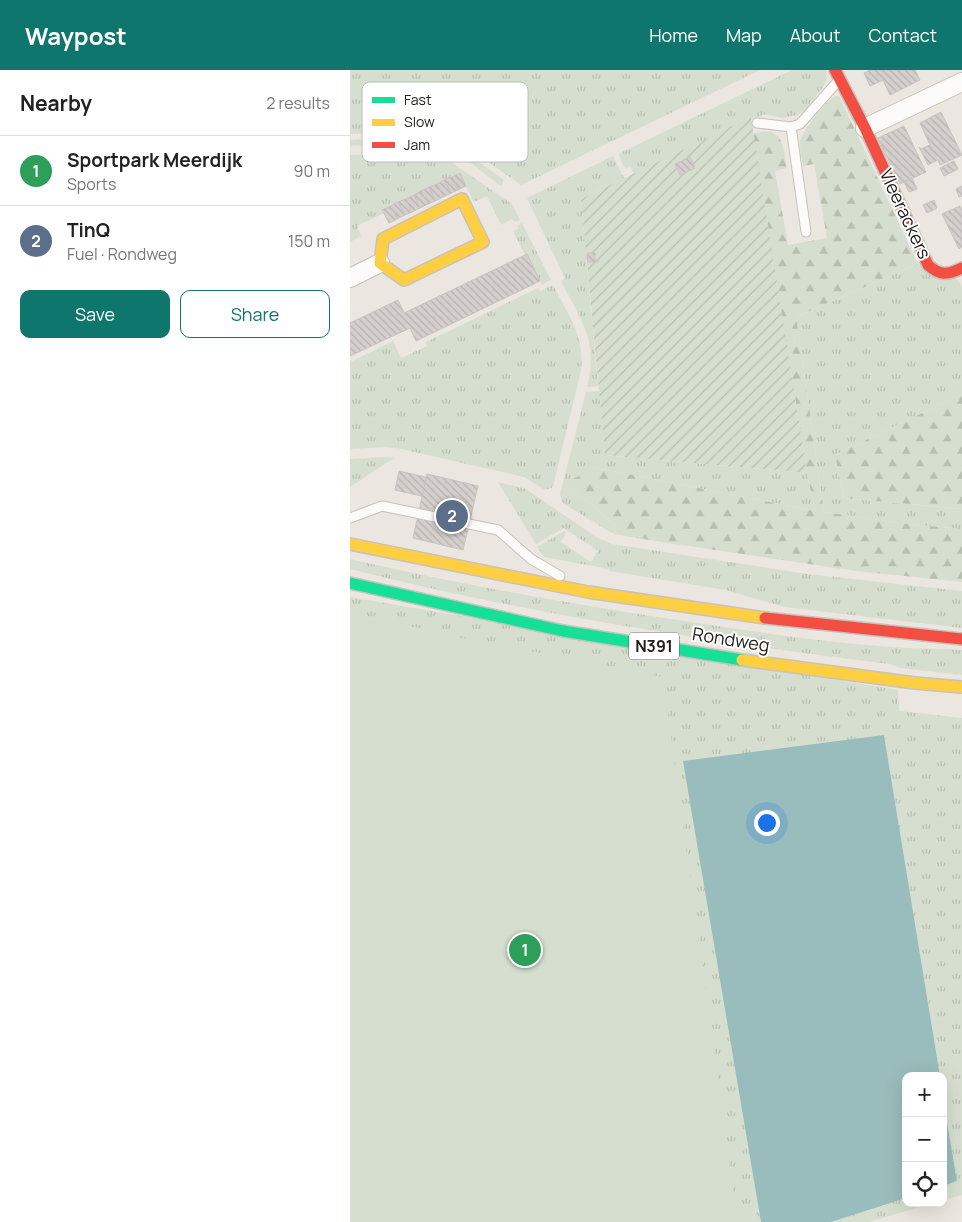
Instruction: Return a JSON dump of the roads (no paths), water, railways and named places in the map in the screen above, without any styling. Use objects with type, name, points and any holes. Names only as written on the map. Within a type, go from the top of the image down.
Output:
[{"type":"main road","name":"Vleerackers","points":[[837,75],[865,128],[928,265],[937,274],[946,275],[962,268]]},
{"type":"main road","points":[[462,199],[483,242],[404,280],[380,263],[383,239],[462,199]]},
{"type":"main road","name":"Rondweg","points":[[350,544],[588,592],[773,619],[962,640]]},
{"type":"main road","name":"Rondweg","points":[[350,584],[582,634],[736,659],[915,683],[962,687]]},
{"type":"street","points":[[865,128],[962,82]]},
{"type":"street","points":[[350,278],[380,263]]},
{"type":"lane","points":[[756,123],[791,127],[800,124],[837,75]]},
{"type":"lane","points":[[791,127],[806,232]]},
{"type":"lane","points":[[350,518],[382,506],[498,530],[531,559],[588,592]]},
{"type":"water","points":[[884,735],[939,1072],[902,1072],[902,1199],[831,1222],[761,1222],[683,761]]},
{"type":"water","points":[[947,1122],[957,1181],[947,1185]]},
{"type":"place","name":"TinQ","points":[[452,516]]},
{"type":"place","name":"Sportpark Meerdijk","points":[[525,950]]}]
